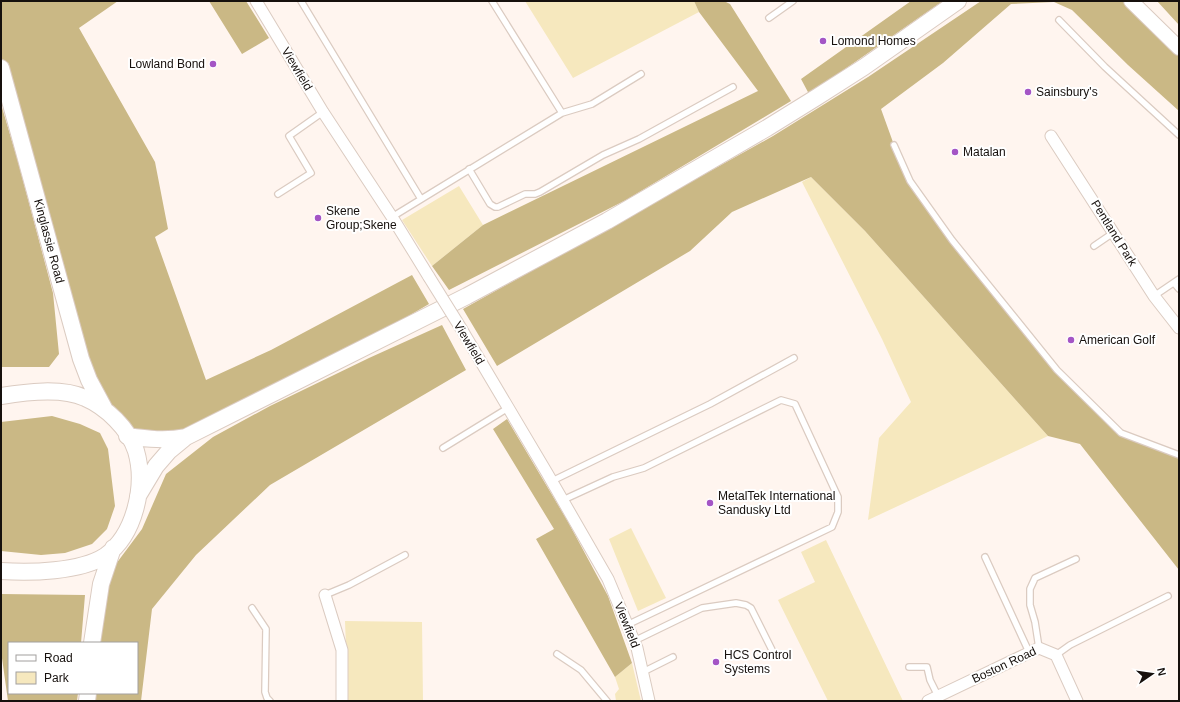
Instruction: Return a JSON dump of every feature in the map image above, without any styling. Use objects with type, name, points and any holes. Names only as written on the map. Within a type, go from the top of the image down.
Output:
[{"type":"main road","points":[[138,496],[156,466],[169,451],[186,437],[467,296],[613,218],[817,97],[864,67],[958,1]]},
{"type":"main road","name":"Kinglassie Road","points":[[1,68],[81,359],[94,392],[105,410]]},
{"type":"main road","points":[[1,396],[15,393],[55,391],[84,397],[116,419],[136,450],[139,477],[138,496],[129,527],[113,548],[104,556],[93,561],[63,569],[23,572],[1,571]]},
{"type":"main road","points":[[127,436],[158,440],[172,440],[186,437]]},
{"type":"main road","points":[[92,642],[101,584],[113,548]]},
{"type":"street","name":"Viewfield","points":[[256,1],[323,112],[392,217],[462,330],[552,481],[608,579],[637,648],[649,701]]},
{"type":"street","points":[[1131,1],[1179,48]]},
{"type":"street","name":"Pentland Park","points":[[1051,136],[1154,296],[1179,328]]},
{"type":"street","points":[[325,596],[342,650],[342,701]]},
{"type":"street","name":"Boston Road","points":[[928,701],[1034,650],[1056,655]]},
{"type":"street","points":[[1056,655],[1077,701]]},
{"type":"lane","points":[[301,1],[421,199]]},
{"type":"lane","points":[[492,1],[562,113]]},
{"type":"lane","points":[[769,18],[793,1]]},
{"type":"lane","points":[[1059,20],[1104,67],[1179,135]]},
{"type":"lane","points":[[392,217],[562,113],[592,104],[641,74]]},
{"type":"lane","points":[[469,169],[490,204],[498,207],[525,194],[536,193],[603,155],[639,139],[733,88]]},
{"type":"lane","points":[[278,194],[312,173],[289,136],[323,112]]},
{"type":"lane","points":[[894,145],[910,181],[952,240],[1057,370],[1121,433],[1179,455]]},
{"type":"lane","points":[[1094,246],[1113,233]]},
{"type":"lane","points":[[1154,296],[1176,281],[1179,289]]},
{"type":"lane","points":[[552,481],[710,404],[794,358]]},
{"type":"lane","points":[[563,500],[613,477],[644,468],[781,400],[795,404],[838,497],[838,512],[832,527],[627,625]]},
{"type":"lane","points":[[443,448],[508,408]]},
{"type":"lane","points":[[325,596],[405,555]]},
{"type":"lane","points":[[985,557],[1034,650]]},
{"type":"lane","points":[[1034,650],[1035,622],[1030,606],[1030,589],[1035,578],[1076,559]]},
{"type":"lane","points":[[1056,655],[1070,645],[1168,596]]},
{"type":"lane","points":[[634,641],[702,608],[736,603],[746,605],[751,608],[774,654]]},
{"type":"lane","points":[[252,608],[266,629],[265,692],[270,701]]},
{"type":"lane","points":[[557,654],[581,670],[607,701]]},
{"type":"lane","points":[[642,672],[673,657]]},
{"type":"lane","points":[[909,667],[927,667],[930,680],[938,696]]},
{"type":"green space","points":[[525,1],[694,1],[699,12],[573,78]]},
{"type":"green space","points":[[811,177],[865,231],[1048,436],[868,520],[879,438],[911,402],[882,339],[802,182]]},
{"type":"green space","points":[[459,186],[483,225],[432,266],[402,220]]},
{"type":"green space","points":[[631,528],[666,598],[638,611],[609,539]]},
{"type":"green space","points":[[826,540],[903,701],[828,701],[778,600],[815,582],[801,552]]},
{"type":"green space","points":[[345,621],[422,622],[423,701],[348,701]]},
{"type":"green space","points":[[632,663],[641,701],[616,701],[615,694],[619,689],[615,677]]},
{"type":"shaded area","points":[[1,1],[118,1],[79,28],[155,162],[168,229],[155,237],[206,380],[271,350],[412,275],[429,304],[388,328],[186,437],[143,438],[97,397],[1,68]]},
{"type":"shaded area","points":[[209,1],[246,1],[269,38],[242,54]]},
{"type":"shaded area","points":[[694,1],[724,1],[730,4],[791,101],[626,200],[449,290],[432,266],[483,225],[758,91],[699,12]]},
{"type":"shaded area","points":[[911,1],[943,1],[809,94],[801,79]]},
{"type":"shaded area","points":[[981,1],[1124,1],[1179,55],[1179,111],[1128,65],[1072,10],[1054,2],[1011,4],[943,63],[881,109],[894,145],[910,181],[1057,370],[1121,433],[1179,455],[1179,570],[1080,444],[1048,436],[865,231],[811,177],[732,212],[690,251],[497,366],[463,309],[773,136],[868,77]]},
{"type":"shaded area","points":[[1157,1],[1179,1],[1179,25]]},
{"type":"shaded area","points":[[1,104],[53,293],[59,354],[49,367],[1,367]]},
{"type":"shaded area","points":[[442,325],[466,370],[270,485],[196,555],[152,609],[141,701],[87,701],[88,694],[138,694],[138,642],[92,642],[101,584],[142,529],[166,474],[213,437],[270,406],[369,358]]},
{"type":"shaded area","points":[[52,416],[80,424],[100,433],[108,449],[115,506],[107,529],[92,544],[65,553],[41,555],[1,551],[1,422]]},
{"type":"shaded area","points":[[507,419],[567,520],[608,596],[632,663],[615,677],[536,539],[554,529],[493,429]]},
{"type":"shaded area","points":[[1,594],[85,595],[81,642],[8,642],[8,694],[78,694],[77,701],[8,701],[1,651]]},
{"type":"place","name":"Lomond Homes","points":[[823,41]]},
{"type":"place","name":"Lowland Bond","points":[[213,64]]},
{"type":"place","name":"Sainsbury's","points":[[1028,92]]},
{"type":"place","name":"Matalan","points":[[955,152]]},
{"type":"place","name":"Skene Group;Skene","points":[[318,218]]},
{"type":"place","name":"American Golf","points":[[1071,340]]},
{"type":"place","name":"MetalTek International Sandusky Ltd","points":[[710,503]]},
{"type":"place","name":"HCS Control Systems","points":[[716,662]]}]
